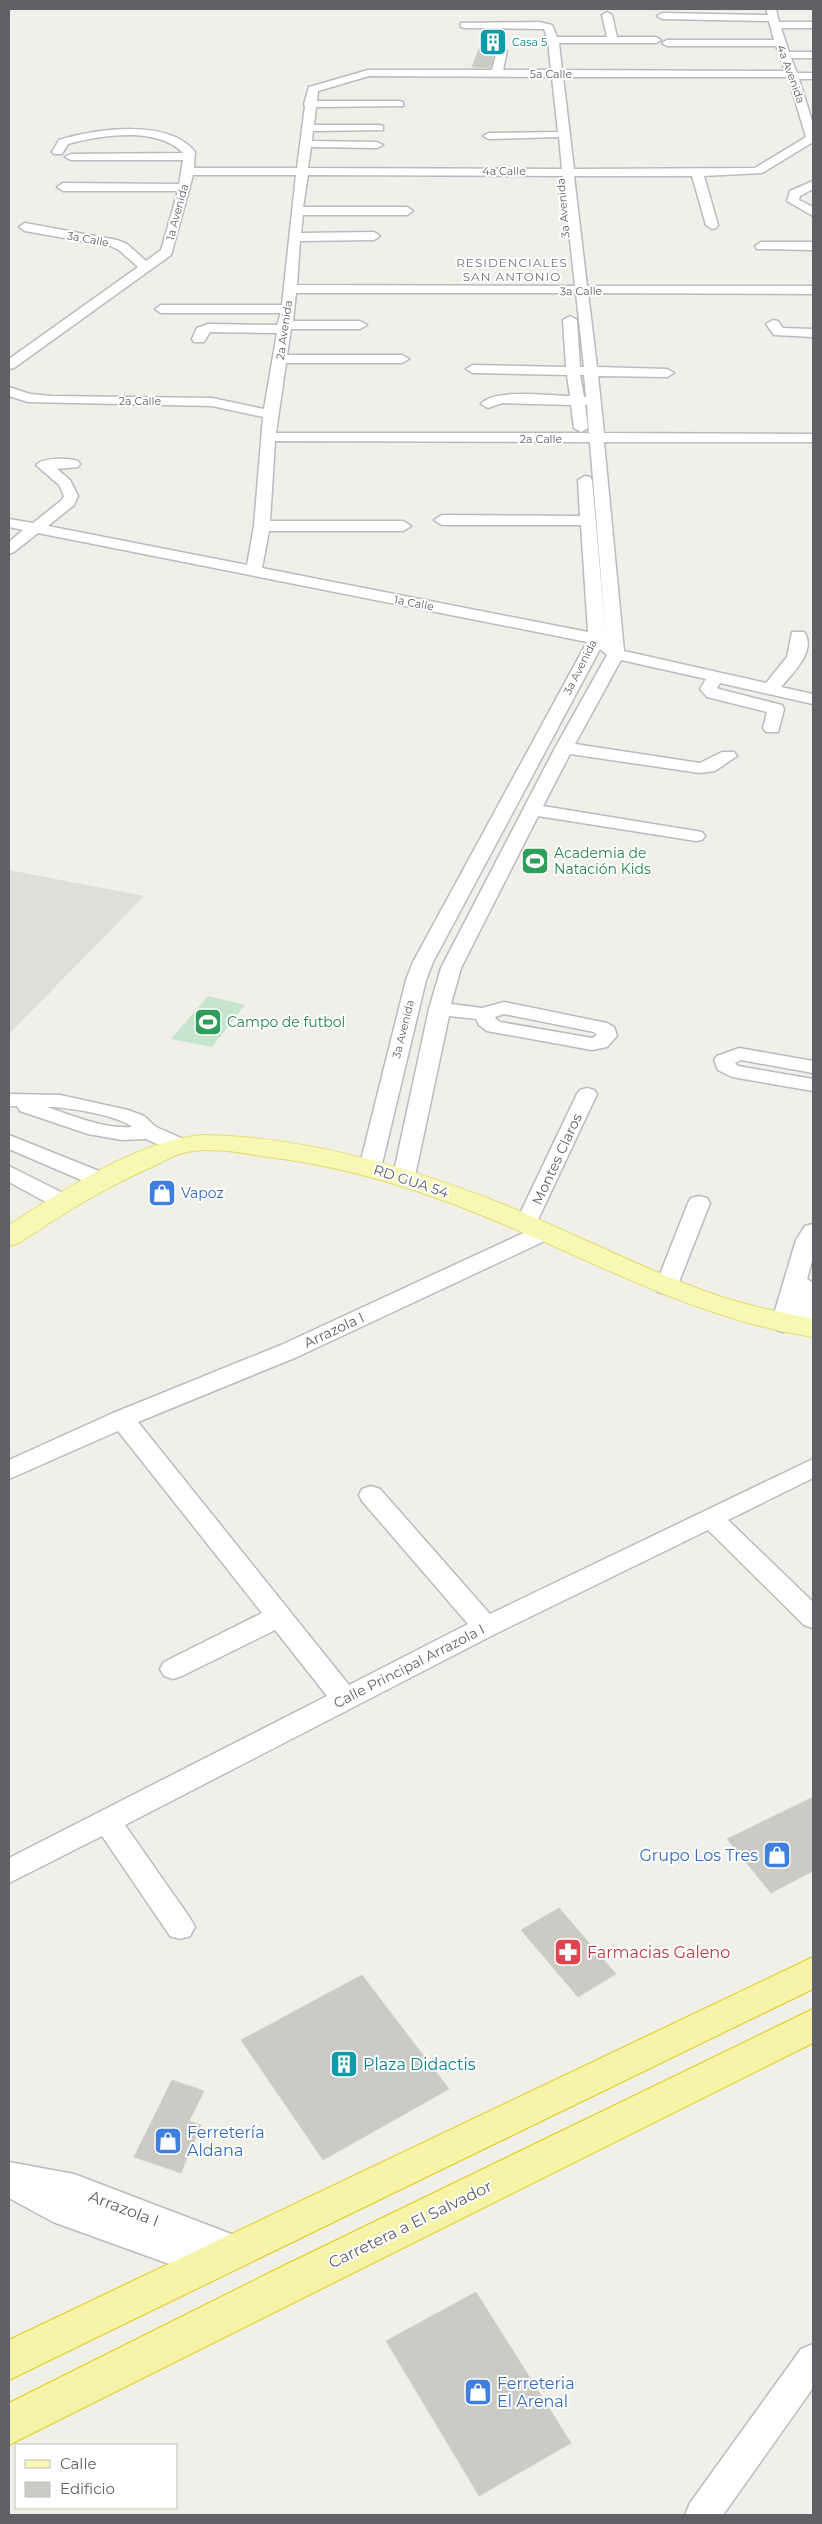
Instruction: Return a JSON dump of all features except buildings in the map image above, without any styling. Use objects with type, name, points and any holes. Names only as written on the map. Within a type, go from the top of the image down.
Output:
[{"type":"highway","points":[[9,2360],[813,1972]]},
{"type":"highway","name":"Carretera a El Salvador","points":[[9,2425],[293,2281],[813,2025]]},
{"type":"main road","name":"RD GUA 54","points":[[9,1236],[101,1180],[180,1146],[194,1144],[249,1147],[323,1156],[404,1176],[535,1228],[666,1287],[725,1310],[783,1324],[813,1328]]},
{"type":"street","points":[[607,15],[613,40]]},
{"type":"street","points":[[662,16],[772,17],[813,25]]},
{"type":"street","name":"4a Avenida","points":[[772,17],[794,78],[812,138]]},
{"type":"street","points":[[465,25],[539,25],[548,27],[553,40],[656,40]]},
{"type":"street","name":"3a Avenida","points":[[553,40],[576,291],[586,334],[594,401],[588,442]]},
{"type":"street","points":[[668,43],[780,43]]},
{"type":"street","points":[[497,73],[502,51]]},
{"type":"street","points":[[785,55],[813,55]]},
{"type":"street","name":"3a Avenida","points":[[556,72],[555,135],[564,172]]},
{"type":"street","name":"5a Calle","points":[[313,89],[368,73],[556,72],[794,78]]},
{"type":"street","points":[[794,78],[813,76]]},
{"type":"street","points":[[794,78],[813,85]]},
{"type":"street","name":"2a Avenida","points":[[253,572],[262,526],[270,415],[288,309],[294,237],[307,144],[309,104],[313,89]]},
{"type":"street","points":[[309,104],[399,104]]},
{"type":"street","points":[[307,128],[379,132],[307,144]]},
{"type":"street","points":[[58,152],[63,142],[73,139],[100,134],[130,133],[174,140],[184,145],[189,157],[71,157]]},
{"type":"street","points":[[490,136],[555,135]]},
{"type":"street","name":"4a Calle","points":[[186,171],[698,173],[758,171],[812,138]]},
{"type":"street","name":"1a Avenida","points":[[9,365],[167,252],[173,219],[184,188],[189,157]]},
{"type":"street","points":[[698,173],[712,225]]},
{"type":"street","points":[[813,186],[794,194],[793,201],[813,212]]},
{"type":"street","points":[[63,188],[184,188]]},
{"type":"street","points":[[297,211],[407,211]]},
{"type":"street","name":"3a Calle","points":[[25,226],[113,243],[123,247],[145,266]]},
{"type":"street","points":[[294,237],[374,236]]},
{"type":"street","points":[[760,246],[813,246]]},
{"type":"street","points":[[765,258],[813,259]]},
{"type":"street","name":"3a Calle","points":[[289,290],[813,290]]},
{"type":"street","name":"3a Avenida","points":[[404,1176],[440,1009],[451,968],[534,810],[564,748],[616,654],[613,617],[588,442],[574,371],[571,334],[576,291]]},
{"type":"street","points":[[161,309],[288,309]]},
{"type":"street","points":[[773,324],[779,332],[813,333]]},
{"type":"street","points":[[199,339],[202,331],[208,328],[360,325]]},
{"type":"street","points":[[571,334],[586,334]]},
{"type":"street","points":[[281,359],[402,359]]},
{"type":"street","points":[[473,370],[668,374]]},
{"type":"street","name":"2a Calle","points":[[9,392],[28,398],[52,400],[212,402],[238,406],[270,415]]},
{"type":"street","points":[[488,404],[493,400],[502,399],[578,399],[594,401]]},
{"type":"street","name":"2a Calle","points":[[269,437],[588,442],[813,438]]},
{"type":"street","points":[[9,549],[69,502],[71,496],[65,483],[43,465],[73,464]]},
{"type":"street","name":"3a Avenida","points":[[370,1168],[384,1104],[416,980],[423,962],[597,639],[585,468]]},
{"type":"street","points":[[442,520],[588,521]]},
{"type":"street","name":"1a Calle","points":[[9,523],[597,639],[616,654],[813,699]]},
{"type":"street","points":[[262,526],[404,526]]},
{"type":"street","points":[[595,616],[613,617]]},
{"type":"street","points":[[770,688],[796,657],[800,647],[798,635]]},
{"type":"street","points":[[715,678],[708,689],[713,693],[776,709],[772,728]]},
{"type":"street","points":[[564,748],[700,768],[709,767],[728,756]]},
{"type":"street","points":[[534,810],[696,836]]},
{"type":"street","points":[[440,1009],[485,1014],[495,1009],[504,1008],[600,1027],[607,1031],[607,1036],[605,1040],[592,1044],[494,1027],[486,1021],[485,1014]]},
{"type":"street","points":[[813,1067],[739,1054],[724,1060],[725,1066],[732,1071],[813,1085]]},
{"type":"street","name":"Montes Claros","points":[[535,1228],[587,1094]]},
{"type":"street","points":[[9,1101],[88,1128],[122,1134],[150,1132],[180,1146]]},
{"type":"street","points":[[9,1141],[101,1180]]},
{"type":"street","points":[[9,1173],[63,1202]]},
{"type":"street","points":[[666,1287],[699,1203]]},
{"type":"street","name":"Arrazola I","points":[[9,1470],[122,1419],[289,1351],[535,1228]]},
{"type":"street","points":[[783,1324],[807,1240],[813,1231]]},
{"type":"street","points":[[813,1251],[800,1304],[803,1315],[813,1322]]},
{"type":"street","points":[[122,1419],[345,1699]]},
{"type":"street","name":"Calle Principal Arrazola I","points":[[9,1871],[486,1627],[813,1468]]},
{"type":"street","points":[[370,1495],[486,1627]]},
{"type":"street","points":[[711,1518],[813,1618]]},
{"type":"street","points":[[173,1669],[279,1616]]},
{"type":"street","points":[[107,1820],[180,1927]]},
{"type":"street","name":"Arrazola I","points":[[9,2176],[74,2188],[222,2257]]},
{"type":"street","points":[[9,2182],[64,2212],[222,2257]]},
{"type":"street","points":[[702,2515],[813,2360]]},
{"type":"shaded area","points":[[9,870],[144,896],[9,1034]]},
{"type":"green space","name":"Campo de futbol","points":[[208,996],[245,1005],[212,1047],[171,1039]]},
{"type":"place","name":"Casa 5","points":[[493,42]]},
{"type":"place","name":"Academia de Natación Kids","points":[[535,861]]},
{"type":"place","name":"Campo de futbol","points":[[208,1022]]},
{"type":"place","name":"Vapoz","points":[[162,1193]]},
{"type":"place","name":"Grupo Los Tres","points":[[777,1855]]},
{"type":"place","name":"Farmacias Galeno","points":[[568,1952]]},
{"type":"place","name":"Plaza Didactis","points":[[344,2064]]},
{"type":"place","name":"Ferretería Aldana","points":[[168,2141]]},
{"type":"place","name":"Ferreteria El Arenal","points":[[478,2392]]},
{"type":"district","name":"RESIDENCIALES SAN ANTONIO","points":[[512,270]]}]
